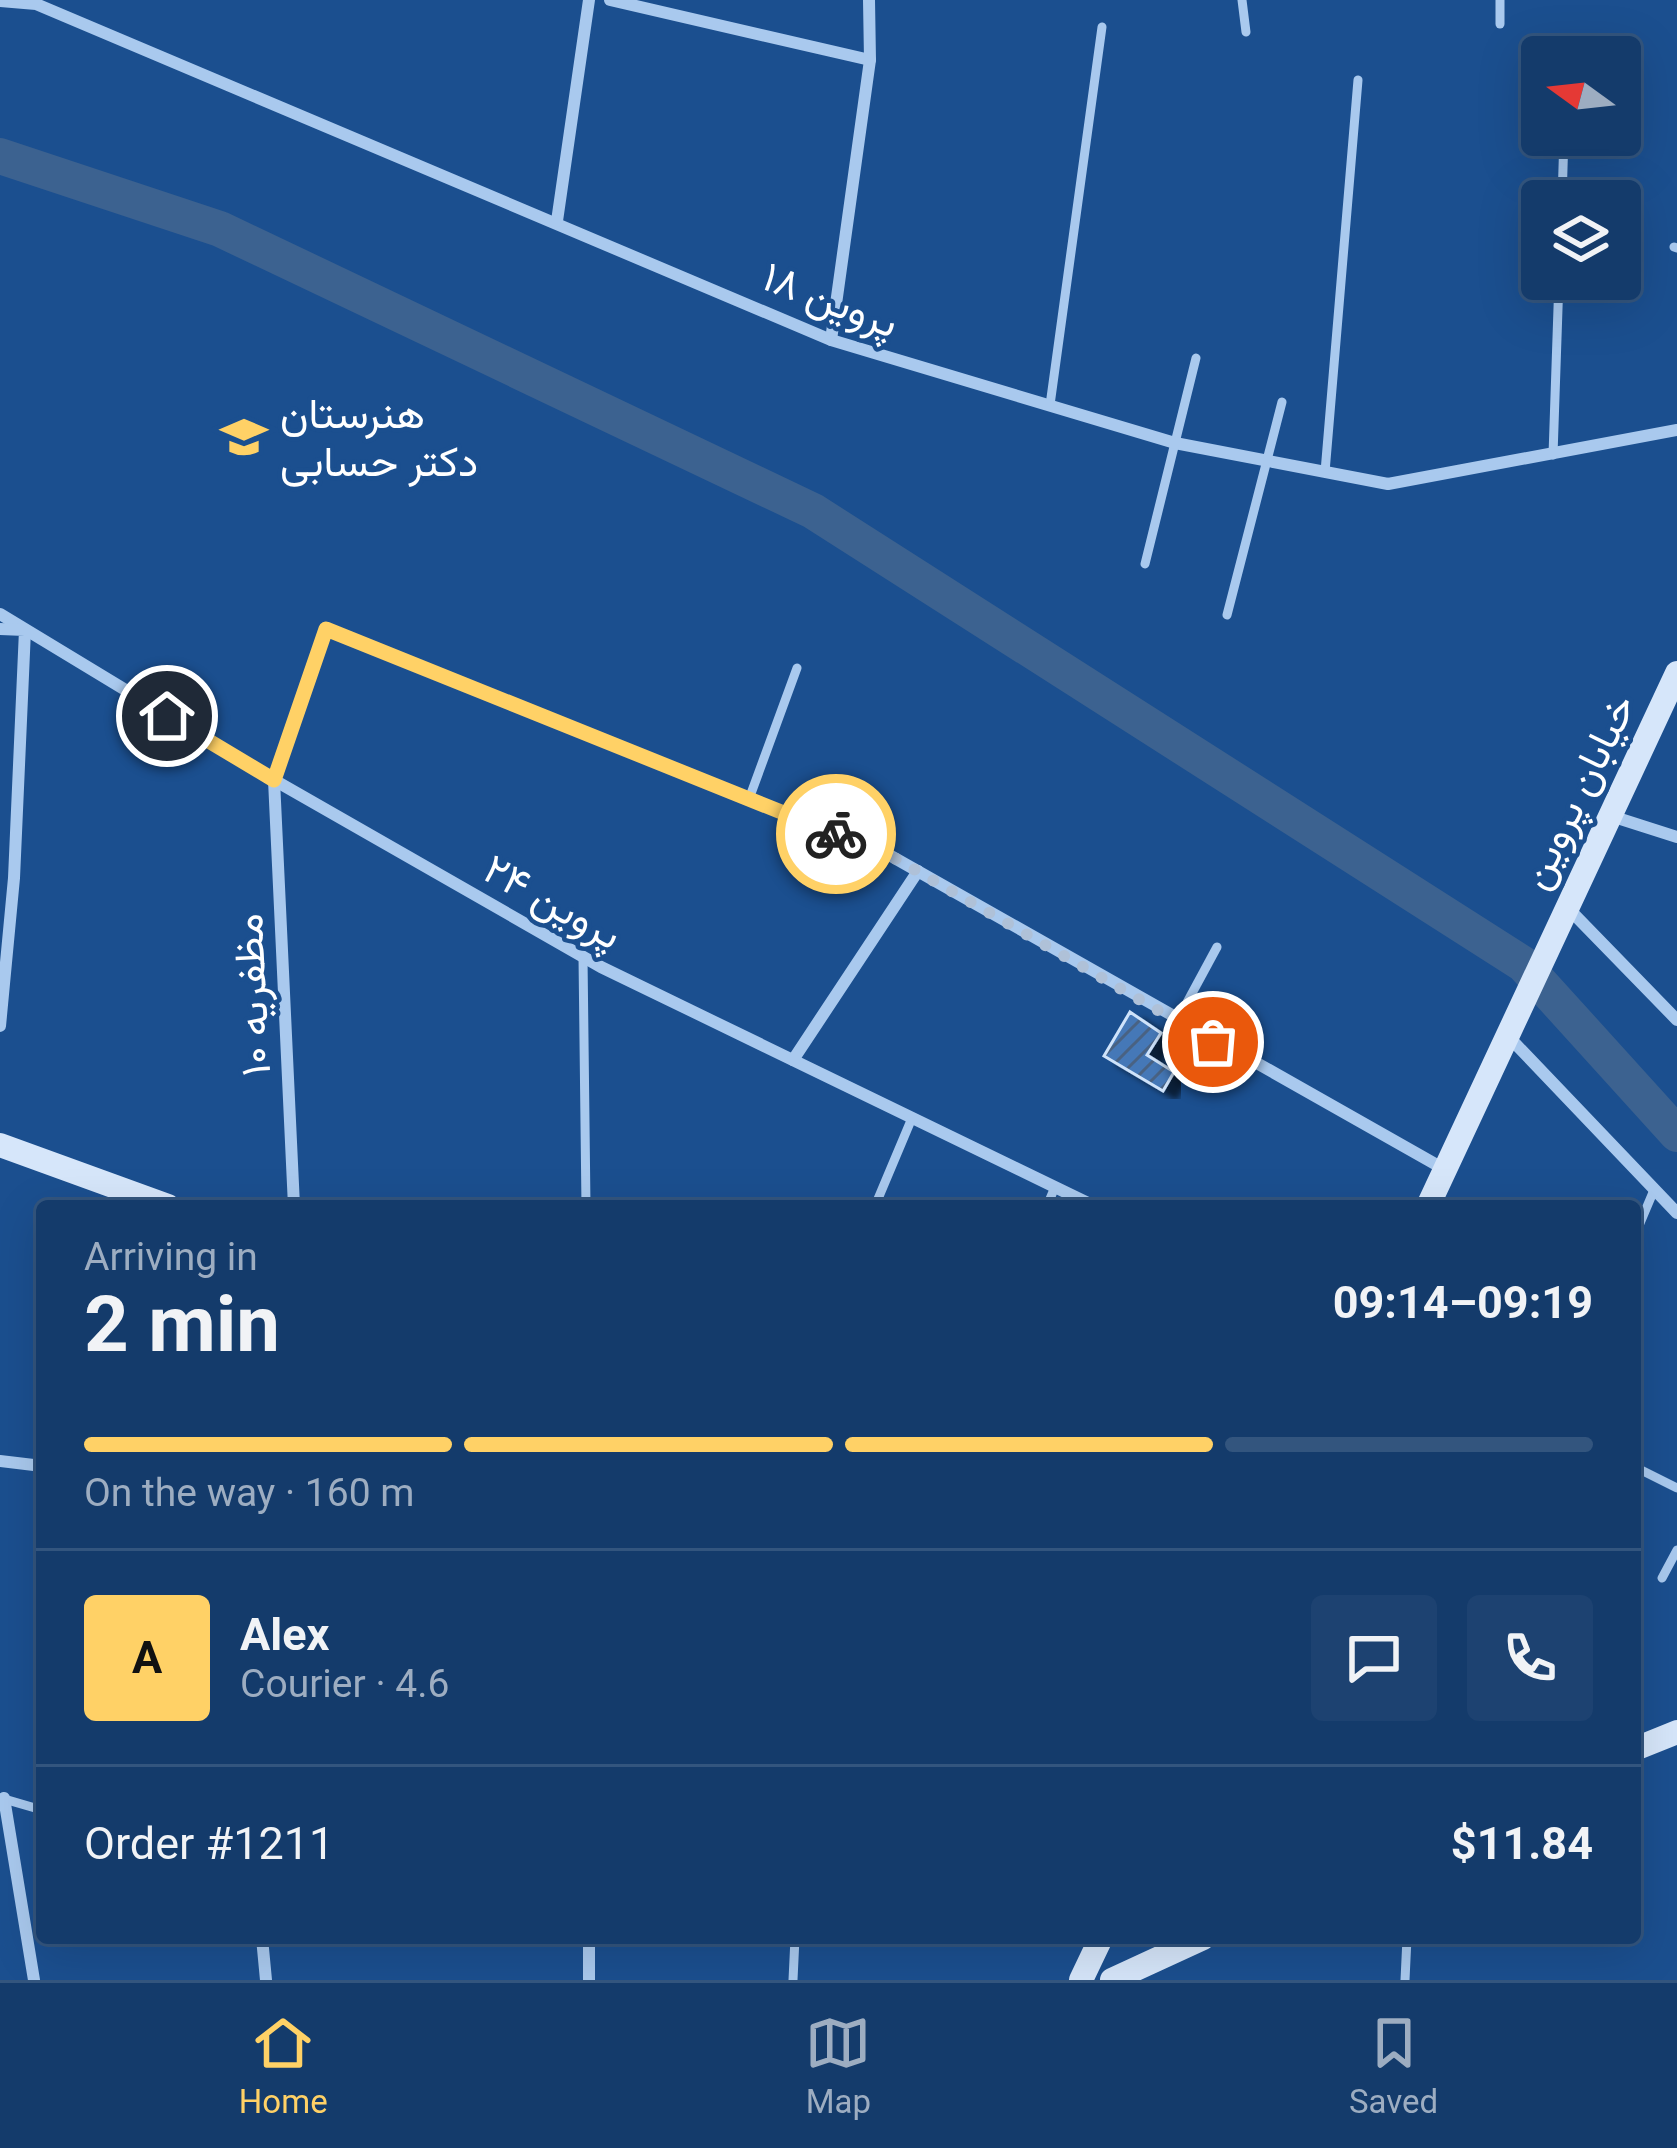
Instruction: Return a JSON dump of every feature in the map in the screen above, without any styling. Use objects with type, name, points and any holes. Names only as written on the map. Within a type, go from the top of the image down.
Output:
[{"type":"street","points":[[556,221],[589,0]]},
{"type":"street","points":[[610,0],[870,60]]},
{"type":"street","points":[[830,340],[870,60],[869,0]]},
{"type":"street","name":"پروین ۱۸","points":[[0,1],[37,2],[830,340],[1175,443],[1388,484],[1677,430]]},
{"type":"street","name":"پروین ۲۴","points":[[0,614],[274,780],[583,957],[1082,1200]]},
{"type":"street","points":[[0,629],[25,629],[0,1026]]},
{"type":"street","points":[[274,780],[326,629],[918,871],[1177,1022],[1444,1169]]},
{"type":"street","name":"خیابان پروین","points":[[1507,1034],[1677,673]]},
{"type":"street","name":"مظفریه ۱۰","points":[[274,780],[294,1200]]},
{"type":"street","points":[[1607,814],[1677,837]]},
{"type":"street","points":[[793,1060],[918,871]]},
{"type":"street","points":[[1565,905],[1677,1020]]},
{"type":"street","points":[[1431,1200],[1507,1034],[1677,1213]]},
{"type":"street","points":[[0,1145],[151,1200]]},
{"type":"street","points":[[0,1462],[36,1465]]},
{"type":"street","points":[[1641,1747],[1677,1732]]},
{"type":"street","points":[[2,1798],[34,1980]]},
{"type":"street","points":[[263,1944],[266,1980]]},
{"type":"street","points":[[589,1944],[589,1980]]},
{"type":"street","points":[[1081,1980],[1099,1944]]},
{"type":"street","points":[[1112,1980],[1190,1944]]},
{"type":"lane","points":[[1242,0],[1246,32]]},
{"type":"lane","points":[[1500,0],[1500,24]]},
{"type":"lane","points":[[1050,405],[1102,27]]},
{"type":"lane","points":[[1325,472],[1358,80]]},
{"type":"lane","points":[[1553,454],[1558,300]]},
{"type":"lane","points":[[1144,564],[1196,358]]},
{"type":"lane","points":[[1227,614],[1282,402]]},
{"type":"lane","points":[[749,799],[797,668]]},
{"type":"lane","points":[[1177,1022],[1217,946]]},
{"type":"lane","points":[[583,957],[586,1200]]},
{"type":"lane","points":[[878,1200],[912,1118]]},
{"type":"lane","points":[[1050,1200],[1055,1187]]},
{"type":"lane","points":[[1641,1220],[1654,1190]]},
{"type":"lane","points":[[1641,1470],[1677,1488]]},
{"type":"lane","points":[[1662,1578],[1677,1550]]},
{"type":"lane","points":[[2,1798],[36,1808]]},
{"type":"lane","points":[[793,1980],[795,1944]]},
{"type":"lane","points":[[1405,1980],[1408,1944]]},
{"type":"building","points":[[1130,1012],[1161,1033],[1147,1055],[1174,1072],[1163,1091],[1104,1056]]},
{"type":"waterway","points":[[0,156],[220,229],[813,511],[1523,964],[1677,1134]]},
{"type":"way so far","points":[[836,834],[891,856],[1213,1042]]},
{"type":"place","name":"هنرستان دکتر حسابی","points":[[244,437]]},
{"type":"route","points":[[167,716],[274,780],[326,629],[836,834]]}]
